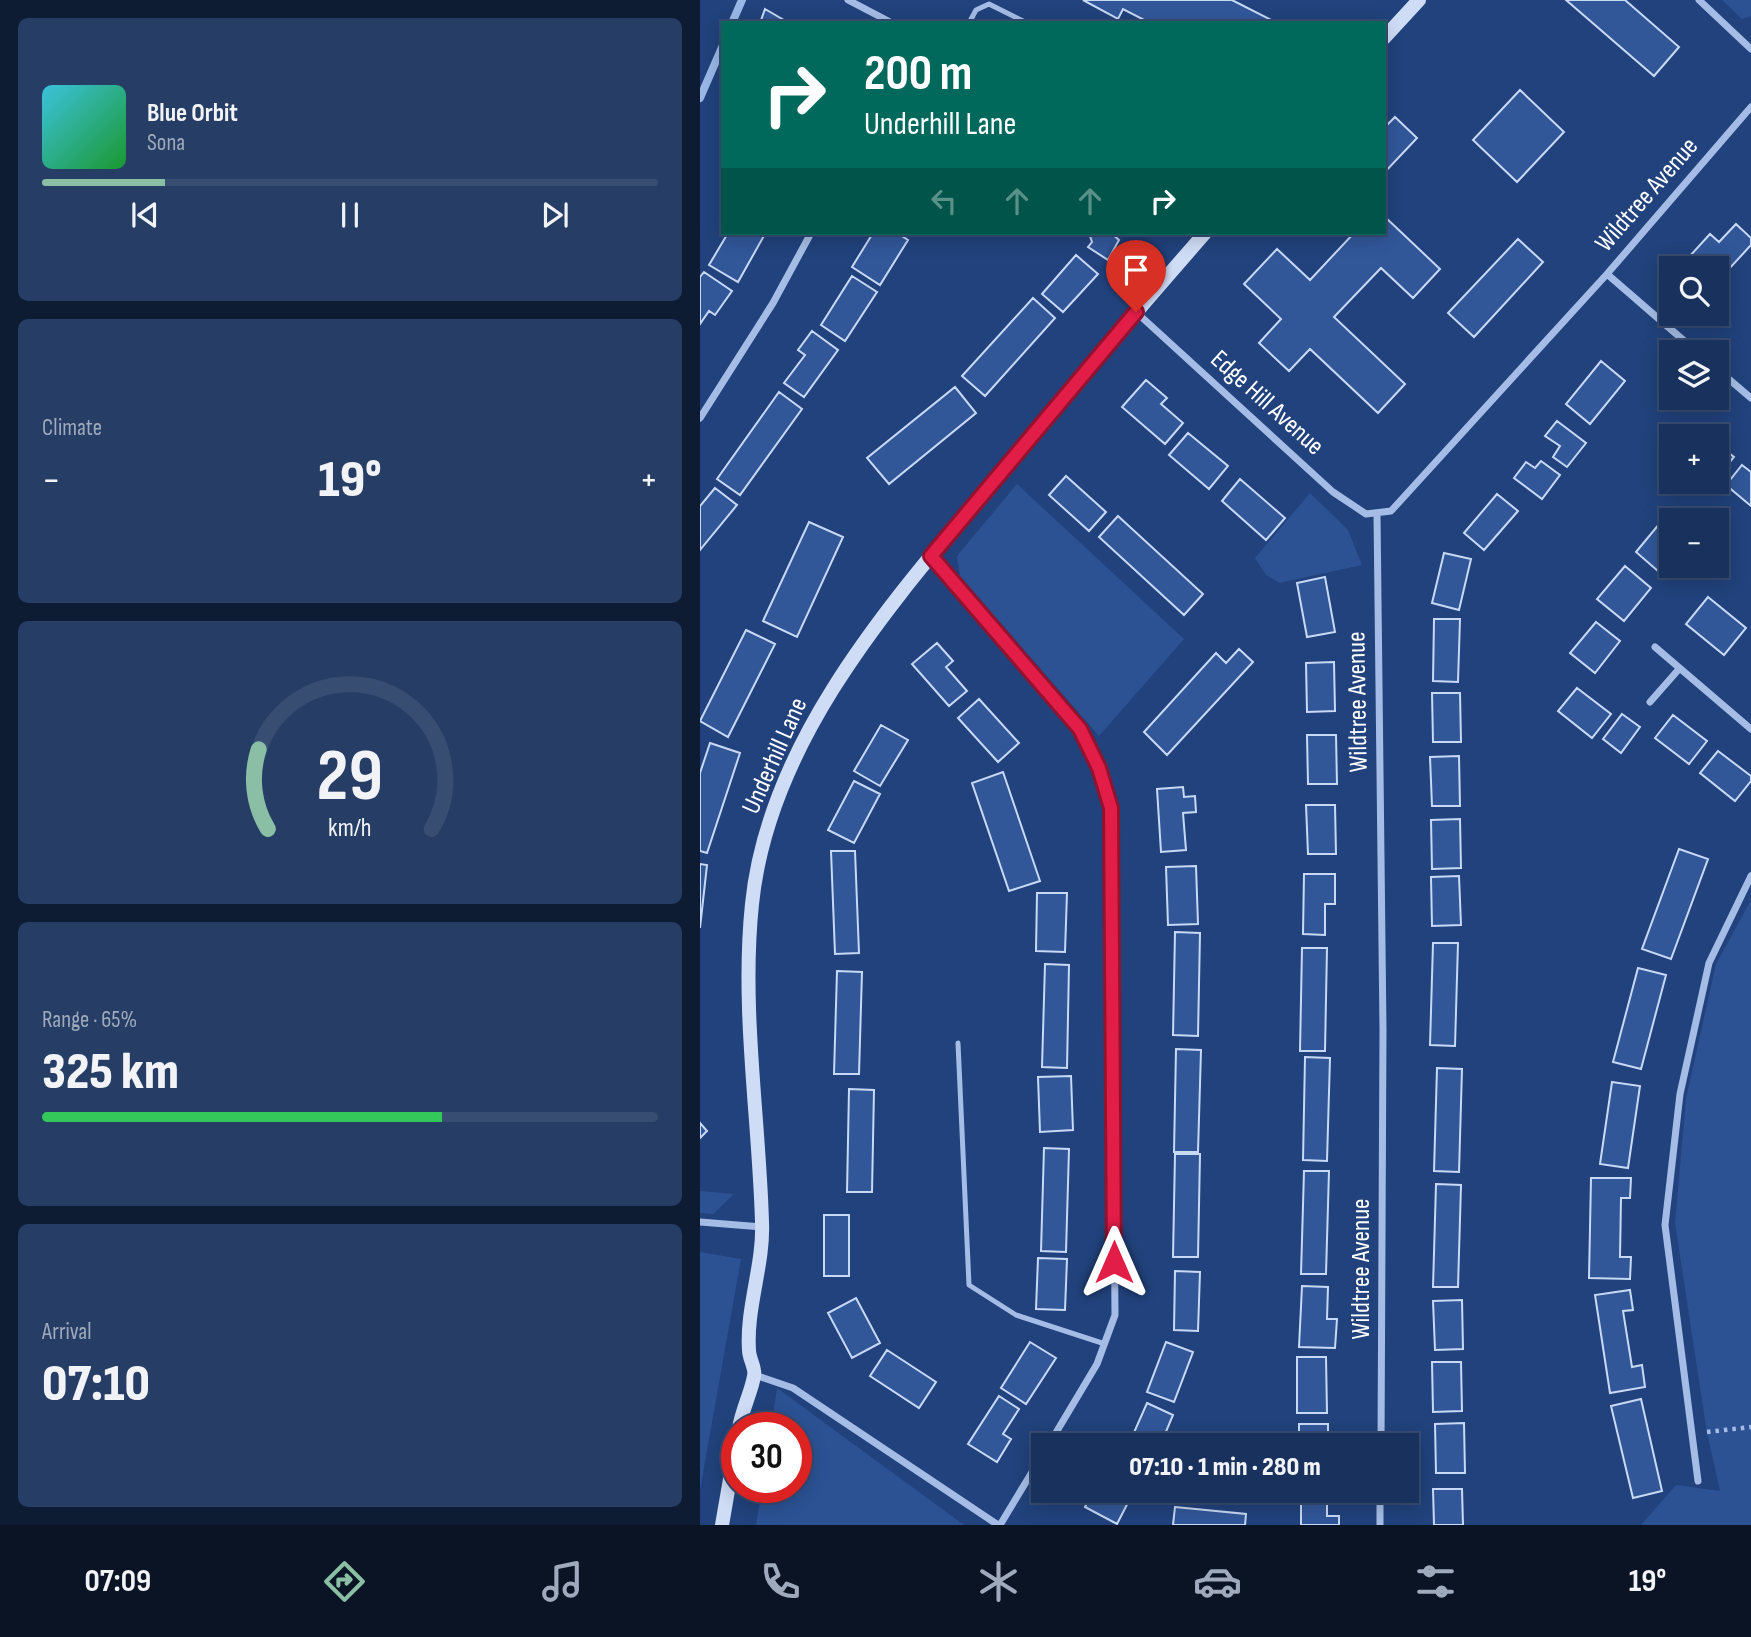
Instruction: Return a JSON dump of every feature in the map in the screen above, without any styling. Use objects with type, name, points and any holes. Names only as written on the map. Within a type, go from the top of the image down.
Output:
[{"type":"street","points":[[848,0],[888,21]]},
{"type":"street","points":[[1386,36],[1419,0]]},
{"type":"street","points":[[1699,0],[1751,48]]},
{"type":"street","name":"Wildtree Avenue","points":[[1381,1433],[1383,1030],[1377,514],[1391,511],[1409,494],[1751,107]]},
{"type":"street","points":[[700,418],[773,303],[810,235]]},
{"type":"street","name":"Underhill Lane","points":[[755,1375],[749,1350],[763,1227],[748,954],[752,901],[761,855],[789,774],[845,668],[931,556],[1203,235]]},
{"type":"street","points":[[1606,274],[1683,340]]},
{"type":"street","name":"Edge Hill Avenue","points":[[1136,312],[1333,492],[1366,513],[1377,514]]},
{"type":"street","points":[[1729,379],[1751,398]]},
{"type":"street","points":[[931,556],[1080,729],[1099,768],[1111,808],[1115,1315],[1097,1364],[1056,1433]]},
{"type":"street","points":[[1655,648],[1751,729]]},
{"type":"street","points":[[1650,702],[1679,669]]},
{"type":"street","points":[[1698,1481],[1694,1433],[1665,1225],[1680,1094],[1709,962],[1751,876]]},
{"type":"street","points":[[700,1222],[763,1227]]},
{"type":"street","points":[[741,1412],[755,1375],[793,1388],[999,1525],[1031,1473]]},
{"type":"street","points":[[722,1525],[726,1503]]},
{"type":"street","points":[[1380,1503],[1380,1525]]},
{"type":"lane","points":[[970,21],[982,3],[1023,21]]},
{"type":"lane","points":[[958,1043],[969,1285],[1016,1315],[1104,1344]]},
{"type":"path","points":[[1694,1433],[1751,1427]]},
{"type":"shaded area","points":[[1722,0],[1751,0],[1751,16],[1742,19]]},
{"type":"shaded area","points":[[1017,484],[1184,639],[1099,736],[960,576],[957,556]]},
{"type":"shaded area","points":[[1310,493],[1348,530],[1362,565],[1279,583],[1266,575],[1255,558]]},
{"type":"shaded area","points":[[1751,900],[1751,1525],[1641,1525],[1676,1485],[1720,1491],[1707,1433],[1675,1223],[1686,1099],[1716,964]]},
{"type":"shaded area","points":[[700,1191],[734,1194],[713,1214],[700,1213]]},
{"type":"shaded area","points":[[700,1252],[741,1259],[700,1490]]},
{"type":"shaded area","points":[[777,1388],[810,1412],[773,1412]]},
{"type":"shaded area","points":[[812,1414],[964,1525],[756,1525],[760,1503],[812,1503]]},
{"type":"building","points":[[1083,0],[1232,0],[1273,21],[1146,21],[1123,9],[1118,19]]},
{"type":"building","points":[[1566,0],[1625,0],[1679,47],[1654,76]]},
{"type":"building","points":[[765,9],[786,21],[761,21]]},
{"type":"building","points":[[1520,90],[1564,132],[1517,182],[1473,140]]},
{"type":"building","points":[[1395,117],[1417,138],[1386,171],[1386,126]]},
{"type":"building","points":[[1386,218],[1440,269],[1413,298],[1381,268],[1334,317],[1405,384],[1378,413],[1310,349],[1289,371],[1259,343],[1281,319],[1244,284],[1277,249],[1310,280],[1352,235],[1386,235]]},
{"type":"building","points":[[1736,224],[1751,238],[1751,245],[1729,269],[1729,256],[1690,256],[1710,234],[1719,242]]},
{"type":"building","points":[[727,235],[764,235],[738,282],[709,265]]},
{"type":"building","points":[[872,235],[900,235],[908,240],[880,285],[852,267]]},
{"type":"building","points":[[1090,235],[1113,235],[1119,240],[1108,260],[1088,247],[1092,242]]},
{"type":"building","points":[[1518,239],[1543,262],[1474,337],[1448,313]]},
{"type":"building","points":[[1076,255],[1098,274],[1063,312],[1042,294]]},
{"type":"building","points":[[704,272],[732,291],[715,315],[709,311],[700,324],[700,277]]},
{"type":"building","points":[[852,276],[877,292],[845,341],[821,325]]},
{"type":"building","points":[[1033,298],[1055,318],[985,396],[962,376]]},
{"type":"building","points":[[812,331],[838,350],[804,397],[784,383],[805,355],[798,350]]},
{"type":"building","points":[[1601,361],[1625,381],[1590,424],[1566,404]]},
{"type":"building","points":[[1146,380],[1167,398],[1161,404],[1183,423],[1165,444],[1122,407]]},
{"type":"building","points":[[955,387],[976,413],[889,484],[867,458]]},
{"type":"building","points":[[779,392],[802,409],[740,495],[717,479]]},
{"type":"building","points":[[1557,421],[1586,443],[1567,467],[1553,457],[1560,446],[1545,436]]},
{"type":"building","points":[[1188,433],[1228,466],[1209,489],[1169,455]]},
{"type":"building","points":[[1541,461],[1560,475],[1542,499],[1514,478],[1526,462],[1535,468]]},
{"type":"building","points":[[1742,465],[1751,472],[1751,506],[1729,488],[1729,481]]},
{"type":"building","points":[[1066,476],[1106,512],[1089,531],[1049,495]]},
{"type":"building","points":[[1240,479],[1285,518],[1266,540],[1222,501]]},
{"type":"building","points":[[715,488],[737,505],[700,550],[700,506]]},
{"type":"building","points":[[1497,494],[1518,511],[1484,550],[1464,533]]},
{"type":"building","points":[[1118,516],[1203,594],[1184,615],[1099,537]]},
{"type":"building","points":[[809,522],[843,537],[797,637],[763,621]]},
{"type":"building","points":[[1659,524],[1659,572],[1636,552]]},
{"type":"building","points":[[1444,553],[1471,559],[1459,610],[1432,603]]},
{"type":"building","points":[[1625,566],[1651,588],[1624,621],[1597,599]]},
{"type":"building","points":[[1325,577],[1335,632],[1307,637],[1297,583]]},
{"type":"building","points":[[1708,597],[1746,628],[1724,655],[1686,624]]},
{"type":"building","points":[[1434,619],[1460,619],[1458,682],[1433,681]]},
{"type":"building","points":[[1596,622],[1620,641],[1595,673],[1570,653]]},
{"type":"building","points":[[746,630],[775,644],[728,737],[700,721]]},
{"type":"building","points":[[937,643],[953,661],[946,667],[967,691],[949,706],[912,664]]},
{"type":"building","points":[[1239,649],[1253,662],[1167,755],[1144,732],[1216,653],[1226,663]]},
{"type":"building","points":[[1334,662],[1335,711],[1307,712],[1306,663]]},
{"type":"building","points":[[1577,688],[1611,714],[1592,738],[1558,711]]},
{"type":"building","points":[[1432,693],[1460,693],[1461,742],[1433,742]]},
{"type":"building","points":[[979,699],[1019,743],[998,762],[958,718]]},
{"type":"building","points":[[1622,714],[1640,727],[1621,753],[1603,739]]},
{"type":"building","points":[[1673,715],[1707,741],[1689,764],[1655,738]]},
{"type":"building","points":[[881,725],[908,740],[880,786],[854,771]]},
{"type":"building","points":[[1307,735],[1336,735],[1337,784],[1308,784]]},
{"type":"building","points":[[710,743],[740,753],[707,853],[700,851],[700,773]]},
{"type":"building","points":[[1718,751],[1751,776],[1751,781],[1735,801],[1700,773]]},
{"type":"building","points":[[1459,756],[1460,806],[1432,806],[1430,757]]},
{"type":"building","points":[[1003,772],[1040,881],[1009,891],[972,783]]},
{"type":"building","points":[[854,781],[880,794],[854,843],[828,830]]},
{"type":"building","points":[[1183,787],[1184,797],[1195,796],[1196,812],[1183,813],[1186,850],[1161,852],[1157,789]]},
{"type":"building","points":[[1306,805],[1335,805],[1336,854],[1308,854]]},
{"type":"building","points":[[1460,819],[1461,868],[1432,869],[1431,820]]},
{"type":"building","points":[[1679,849],[1708,859],[1671,959],[1642,949]]},
{"type":"building","points":[[831,851],[855,851],[859,953],[835,954]]},
{"type":"building","points":[[700,864],[707,865],[700,928]]},
{"type":"building","points":[[1196,866],[1198,924],[1168,925],[1166,867]]},
{"type":"building","points":[[1304,874],[1335,874],[1335,904],[1325,904],[1325,935],[1303,934]]},
{"type":"building","points":[[1459,876],[1461,925],[1432,926],[1431,877]]},
{"type":"building","points":[[1037,893],[1067,893],[1065,952],[1036,951]]},
{"type":"building","points":[[1175,932],[1200,933],[1198,1036],[1173,1035]]},
{"type":"building","points":[[1433,943],[1458,943],[1455,1046],[1430,1045]]},
{"type":"building","points":[[1302,948],[1327,948],[1325,1051],[1300,1051]]},
{"type":"building","points":[[1045,964],[1069,965],[1067,1068],[1042,1067]]},
{"type":"building","points":[[1638,968],[1666,975],[1641,1069],[1613,1062]]},
{"type":"building","points":[[837,971],[862,972],[859,1074],[834,1074]]},
{"type":"building","points":[[1176,1049],[1201,1050],[1198,1152],[1174,1152]]},
{"type":"building","points":[[1305,1057],[1330,1058],[1327,1161],[1303,1160]]},
{"type":"building","points":[[1437,1068],[1462,1069],[1459,1172],[1434,1171]]},
{"type":"building","points":[[1071,1076],[1073,1130],[1040,1132],[1038,1077]]},
{"type":"building","points":[[1612,1082],[1640,1086],[1628,1168],[1600,1164]]},
{"type":"building","points":[[849,1089],[874,1090],[872,1192],[847,1192]]},
{"type":"building","points":[[700,1123],[707,1131],[700,1138]]},
{"type":"building","points":[[1044,1148],[1069,1149],[1066,1252],[1041,1251]]},
{"type":"building","points":[[1175,1154],[1200,1154],[1198,1257],[1173,1257]]},
{"type":"building","points":[[1304,1171],[1329,1171],[1326,1274],[1301,1274]]},
{"type":"building","points":[[1591,1178],[1631,1178],[1630,1198],[1621,1198],[1620,1257],[1631,1257],[1630,1279],[1589,1278]]},
{"type":"building","points":[[1436,1184],[1461,1185],[1458,1287],[1433,1287]]},
{"type":"building","points":[[824,1215],[849,1215],[849,1276],[824,1276]]},
{"type":"building","points":[[1038,1258],[1067,1259],[1065,1310],[1036,1309]]},
{"type":"building","points":[[1175,1271],[1200,1272],[1198,1331],[1174,1330]]},
{"type":"building","points":[[1302,1286],[1328,1287],[1327,1319],[1337,1319],[1335,1348],[1299,1347]]},
{"type":"building","points":[[1630,1290],[1633,1310],[1623,1311],[1632,1367],[1642,1365],[1645,1387],[1610,1393],[1595,1295]]},
{"type":"building","points":[[856,1298],[880,1343],[852,1358],[828,1313]]},
{"type":"building","points":[[1462,1300],[1463,1349],[1435,1350],[1433,1301]]},
{"type":"building","points":[[1030,1342],[1056,1358],[1026,1404],[1001,1388]]},
{"type":"building","points":[[1166,1342],[1193,1352],[1174,1402],[1147,1392]]},
{"type":"building","points":[[887,1350],[936,1382],[919,1408],[870,1376]]},
{"type":"building","points":[[1297,1357],[1326,1357],[1327,1413],[1297,1413]]},
{"type":"building","points":[[1432,1362],[1461,1362],[1462,1411],[1433,1412]]},
{"type":"building","points":[[999,1396],[1019,1409],[1003,1434],[1011,1439],[997,1462],[968,1444]]},
{"type":"building","points":[[1641,1399],[1662,1491],[1633,1498],[1611,1406]]},
{"type":"building","points":[[1147,1403],[1173,1415],[1165,1433],[1134,1433]]},
{"type":"building","points":[[1464,1423],[1465,1473],[1436,1473],[1435,1424]]},
{"type":"building","points":[[1299,1424],[1328,1424],[1328,1433],[1299,1433]]},
{"type":"building","points":[[1433,1489],[1462,1489],[1463,1525],[1434,1525]]},
{"type":"building","points":[[1087,1503],[1128,1503],[1117,1524],[1085,1507]]},
{"type":"building","points":[[1301,1503],[1327,1503],[1327,1516],[1339,1516],[1339,1525],[1301,1525]]},
{"type":"building","points":[[1175,1507],[1246,1514],[1245,1525],[1173,1525]]},
{"type":"waterway","points":[[733,21],[742,0]]},
{"type":"waterway","points":[[700,98],[721,50]]},
{"type":"route","points":[[1114,1262],[1111,808],[1099,768],[1080,729],[931,556],[1136,312]]}]
